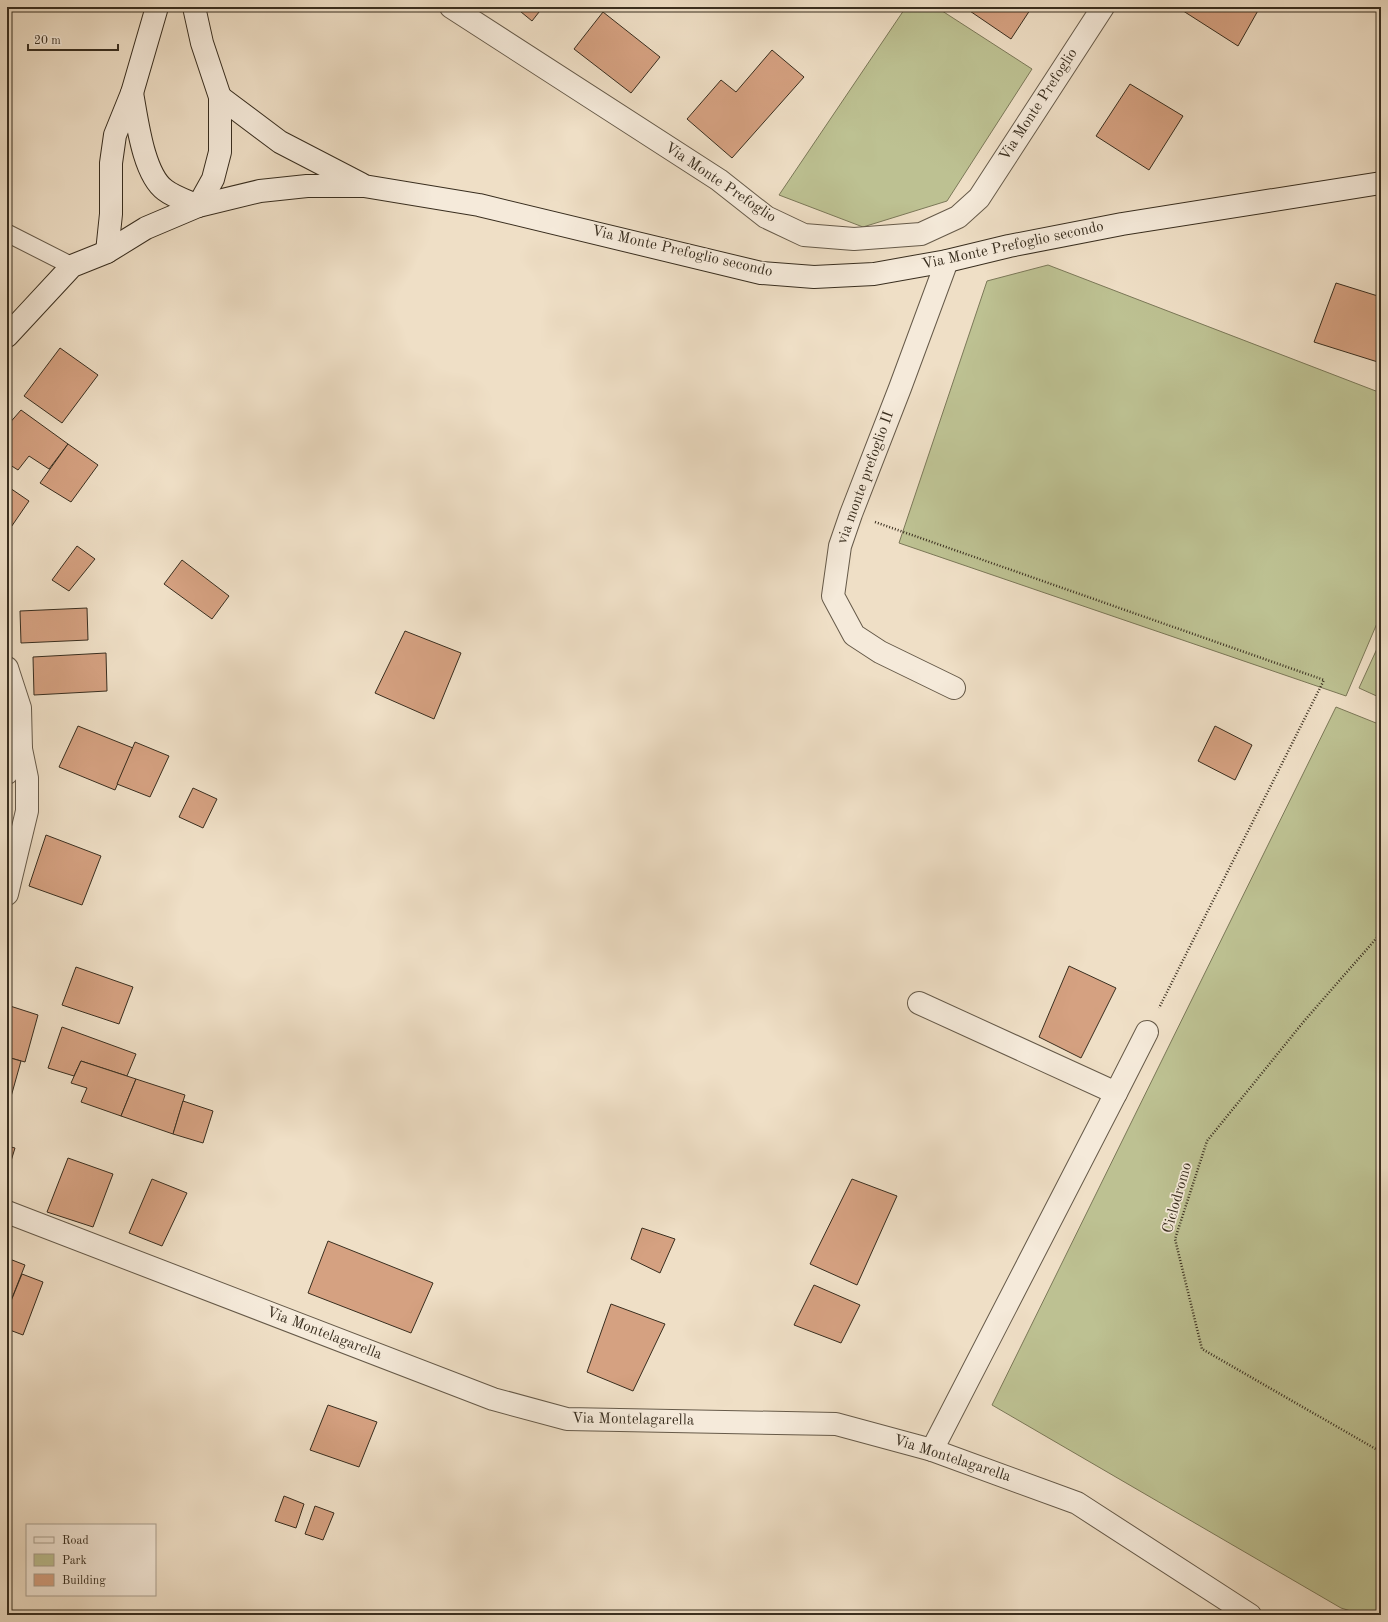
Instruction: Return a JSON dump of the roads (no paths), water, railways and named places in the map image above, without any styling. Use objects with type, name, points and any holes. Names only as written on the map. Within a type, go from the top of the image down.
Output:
[{"type":"street","points":[[107,252],[111,214],[111,163],[115,135],[132,93],[158,7]]},
{"type":"street","points":[[132,93],[140,138],[152,176],[165,190],[198,206],[213,179],[220,152],[220,96],[202,43],[194,7]]},
{"type":"street","name":"Via Monte Prefoglio","points":[[451,7],[719,180],[766,217],[804,235],[854,239],[921,234],[958,217],[979,198],[1102,7]]},
{"type":"street","points":[[220,96],[280,142],[364,186]]},
{"type":"street","name":"Via Monte Prefoglio secondo","points":[[72,266],[107,252],[146,228],[198,206],[260,191],[307,186],[364,186],[479,205],[761,273],[814,277],[874,274],[947,261],[1009,246],[1122,224],[1381,183]]},
{"type":"street","name":"via monte prefoglio II","points":[[947,261],[900,388],[850,514],[840,546],[833,596],[854,635],[880,652],[954,688]]},
{"type":"street","points":[[7,336],[72,266]]},
{"type":"street","points":[[7,668],[20,708],[21,749],[28,778],[28,811],[7,894]]},
{"type":"street","points":[[7,773],[21,749]]},
{"type":"street","points":[[920,1003],[1116,1093]]},
{"type":"street","points":[[932,1450],[1148,1032]]},
{"type":"street","name":"Via Montelagarella","points":[[7,1212],[493,1399],[567,1419],[836,1424],[932,1450],[1077,1503],[1250,1615]]},
{"type":"lane","points":[[7,233],[72,266]]}]
